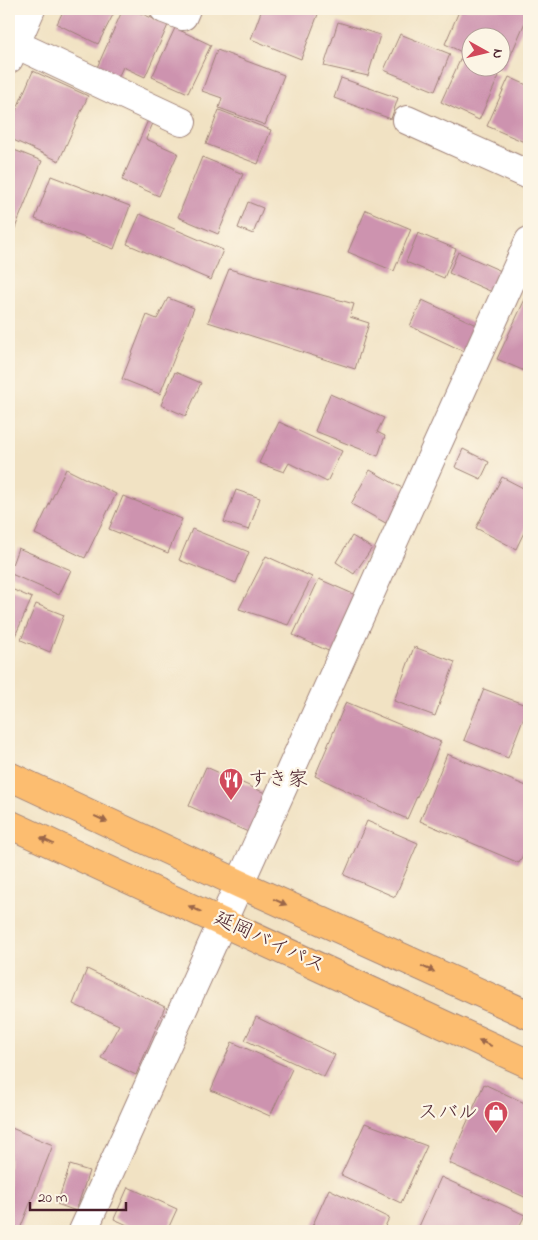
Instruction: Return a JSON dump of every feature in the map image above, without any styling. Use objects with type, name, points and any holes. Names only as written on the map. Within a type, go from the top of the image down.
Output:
[{"type":"highway","name":"延岡バイパス","points":[[9,776],[240,884],[529,1015]]},
{"type":"highway","name":"延岡バイパス","points":[[9,824],[529,1064]]},
{"type":"street","points":[[31,9],[11,48],[182,122]]},
{"type":"street","points":[[164,9],[183,16],[186,9]]},
{"type":"street","points":[[408,120],[529,175]]},
{"type":"street","points":[[83,1231],[222,922],[523,273],[529,241]]},
{"type":"building","points":[[64,9],[116,9],[98,44],[57,24]]},
{"type":"building","points":[[123,9],[131,9],[168,25],[145,77],[123,67],[116,82],[95,72]]},
{"type":"building","points":[[262,9],[320,9],[301,59],[251,39]]},
{"type":"building","points":[[460,9],[529,9],[510,57],[510,28],[460,28],[460,51],[445,44]]},
{"type":"building","points":[[338,22],[380,35],[368,76],[324,66]]},
{"type":"building","points":[[175,28],[211,45],[188,93],[152,77]]},
{"type":"building","points":[[400,34],[450,54],[435,91],[384,70]]},
{"type":"building","points":[[217,50],[284,75],[265,125],[219,108],[222,98],[202,91]]},
{"type":"building","points":[[460,60],[460,78],[498,78],[479,120],[441,102]]},
{"type":"building","points":[[33,71],[88,96],[59,161],[9,138],[9,127]]},
{"type":"building","points":[[341,78],[398,98],[391,119],[334,98]]},
{"type":"building","points":[[509,78],[529,86],[529,144],[487,126]]},
{"type":"building","points":[[219,110],[271,130],[258,164],[206,144]]},
{"type":"building","points":[[149,118],[154,121],[146,139],[178,153],[159,196],[122,180]]},
{"type":"building","points":[[9,148],[42,161],[9,243]]},
{"type":"building","points":[[202,157],[243,174],[218,234],[178,217]]},
{"type":"building","points":[[51,176],[130,206],[114,249],[35,219]]},
{"type":"building","points":[[248,202],[263,208],[253,234],[238,228]]},
{"type":"building","points":[[366,210],[411,229],[394,271],[348,252]]},
{"type":"building","points":[[140,214],[223,250],[211,280],[127,244]]},
{"type":"building","points":[[418,233],[456,249],[444,278],[406,262]]},
{"type":"building","points":[[458,252],[508,274],[499,295],[449,273]]},
{"type":"building","points":[[229,269],[354,304],[350,317],[369,323],[355,369],[208,322]]},
{"type":"building","points":[[526,297],[529,299],[529,373],[497,359]]},
{"type":"building","points":[[168,298],[194,308],[160,394],[122,379],[147,315],[157,319]]},
{"type":"building","points":[[422,300],[488,330],[476,357],[410,326]]},
{"type":"building","points":[[175,372],[201,383],[186,416],[161,405]]},
{"type":"building","points":[[330,394],[384,418],[377,432],[385,436],[378,456],[315,431]]},
{"type":"building","points":[[279,422],[342,451],[327,482],[289,463],[284,472],[259,463]]},
{"type":"building","points":[[463,449],[489,462],[481,479],[455,467]]},
{"type":"building","points":[[66,469],[116,494],[85,558],[35,534]]},
{"type":"building","points":[[370,470],[411,493],[393,527],[351,504]]},
{"type":"building","points":[[502,477],[529,491],[529,522],[516,549],[476,528]]},
{"type":"building","points":[[236,490],[260,498],[249,530],[224,522]]},
{"type":"building","points":[[123,496],[182,519],[168,553],[109,529]]},
{"type":"building","points":[[192,529],[249,552],[236,583],[179,560]]},
{"type":"building","points":[[352,536],[372,548],[354,574],[336,562]]},
{"type":"building","points":[[18,548],[71,570],[59,595],[9,573]]},
{"type":"building","points":[[266,556],[312,577],[288,625],[239,609]]},
{"type":"building","points":[[319,579],[360,597],[335,654],[293,635]]},
{"type":"building","points":[[9,588],[32,598],[15,636],[9,633]]},
{"type":"building","points":[[36,604],[64,615],[50,652],[21,640]]},
{"type":"building","points":[[414,647],[455,662],[435,716],[394,701]]},
{"type":"building","points":[[484,689],[528,706],[508,758],[464,740]]},
{"type":"building","points":[[346,702],[441,742],[407,819],[315,776]]},
{"type":"building","points":[[447,754],[529,787],[529,853],[525,851],[519,863],[420,821]]},
{"type":"building","name":"すき家","points":[[206,767],[272,796],[255,835],[189,806]]},
{"type":"building","points":[[367,821],[418,843],[395,897],[344,875]]},
{"type":"building","points":[[87,969],[165,1007],[136,1075],[101,1058],[119,1025],[73,1004]]},
{"type":"building","points":[[256,1017],[335,1055],[324,1077],[245,1040]]},
{"type":"building","points":[[232,1042],[292,1069],[270,1116],[211,1090]]},
{"type":"building","name":"スバル","points":[[484,1084],[529,1105],[529,1199],[449,1163]]},
{"type":"building","points":[[365,1123],[427,1146],[401,1203],[341,1175]]},
{"type":"building","points":[[9,1127],[53,1145],[20,1229],[9,1225]]},
{"type":"building","points":[[70,1165],[89,1171],[76,1211],[57,1204]]},
{"type":"building","name":"スバル","points":[[441,1177],[525,1215],[517,1231],[417,1231]]},
{"type":"building","points":[[128,1187],[177,1209],[167,1231],[141,1231],[114,1219]]},
{"type":"building","points":[[329,1189],[389,1218],[383,1231],[310,1231]]},
{"type":"place","name":"すき家","points":[[231,801]]},
{"type":"place","name":"スバル","points":[[496,1134]]}]
